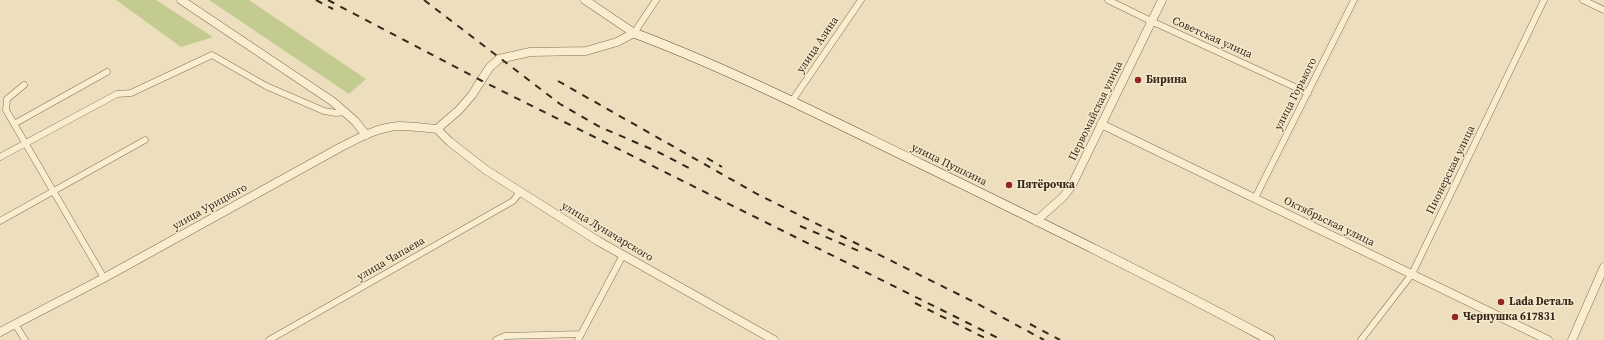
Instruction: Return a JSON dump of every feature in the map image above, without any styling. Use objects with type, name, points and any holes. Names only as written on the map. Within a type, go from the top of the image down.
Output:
[{"type":"main road","name":"улица Пушкина","points":[[634,33],[685,52],[792,101],[1036,220],[1203,304],[1270,340]]},
{"type":"street","points":[[181,0],[332,101],[346,112],[366,135]]},
{"type":"street","points":[[585,0],[634,33]]},
{"type":"street","points":[[437,129],[459,110],[472,95],[489,68],[500,59],[530,52],[586,51],[617,42],[634,33],[656,0]]},
{"type":"street","name":"улица Азина","points":[[792,101],[861,0]]},
{"type":"street","name":"Советская улица","points":[[1108,0],[1308,93]]},
{"type":"street","name":"Первомайская улица","points":[[1036,220],[1063,197],[1071,187],[1162,0]]},
{"type":"street","name":"улица Горького","points":[[1255,198],[1354,0]]},
{"type":"street","name":"Пионерская улица","points":[[1361,340],[1412,274],[1544,0]]},
{"type":"street","points":[[1583,0],[1604,10]]},
{"type":"street","points":[[0,157],[25,142],[117,94],[131,94],[212,55],[266,86],[324,111],[336,113],[346,112]]},
{"type":"street","points":[[14,124],[107,72]]},
{"type":"street","points":[[24,85],[7,99],[6,110],[104,278]]},
{"type":"street","name":"Октябрьская улица","points":[[1101,124],[1548,340]]},
{"type":"street","name":"улица Урицкого","points":[[0,332],[104,278],[340,147],[382,129],[398,126],[437,129]]},
{"type":"street","name":"улица Луначарского","points":[[437,129],[450,142],[486,170],[598,241],[774,340]]},
{"type":"street","points":[[0,221],[145,140]]},
{"type":"street","name":"улица Чапаева","points":[[269,340],[513,201],[520,192]]},
{"type":"street","points":[[496,340],[505,336],[579,337],[623,255]]},
{"type":"street","points":[[1572,340],[1604,267]]},
{"type":"street","points":[[15,324],[25,340]]},
{"type":"green space","points":[[116,0],[156,0],[213,37],[181,47]]},
{"type":"green space","points":[[209,0],[249,0],[366,79],[349,94]]},
{"type":"railway","points":[[316,0],[333,9]]},
{"type":"railway","points":[[328,0],[482,81],[1002,340]]},
{"type":"railway","points":[[424,0],[560,104],[600,127],[658,152],[689,168]]},
{"type":"railway","points":[[558,81],[757,194],[976,303],[1044,340]]},
{"type":"railway","points":[[707,158],[722,167]]},
{"type":"railway","points":[[800,226],[859,251]]},
{"type":"railway","points":[[915,303],[989,340]]},
{"type":"railway","points":[[1030,324],[1060,340]]},
{"type":"place","name":"Бирина","points":[[1138,80]]},
{"type":"place","name":"Пятёрочка","points":[[1009,185]]},
{"type":"place","name":"Lada Dеталь","points":[[1501,302]]},
{"type":"place","name":"Чернушка 617831","points":[[1455,317]]}]
